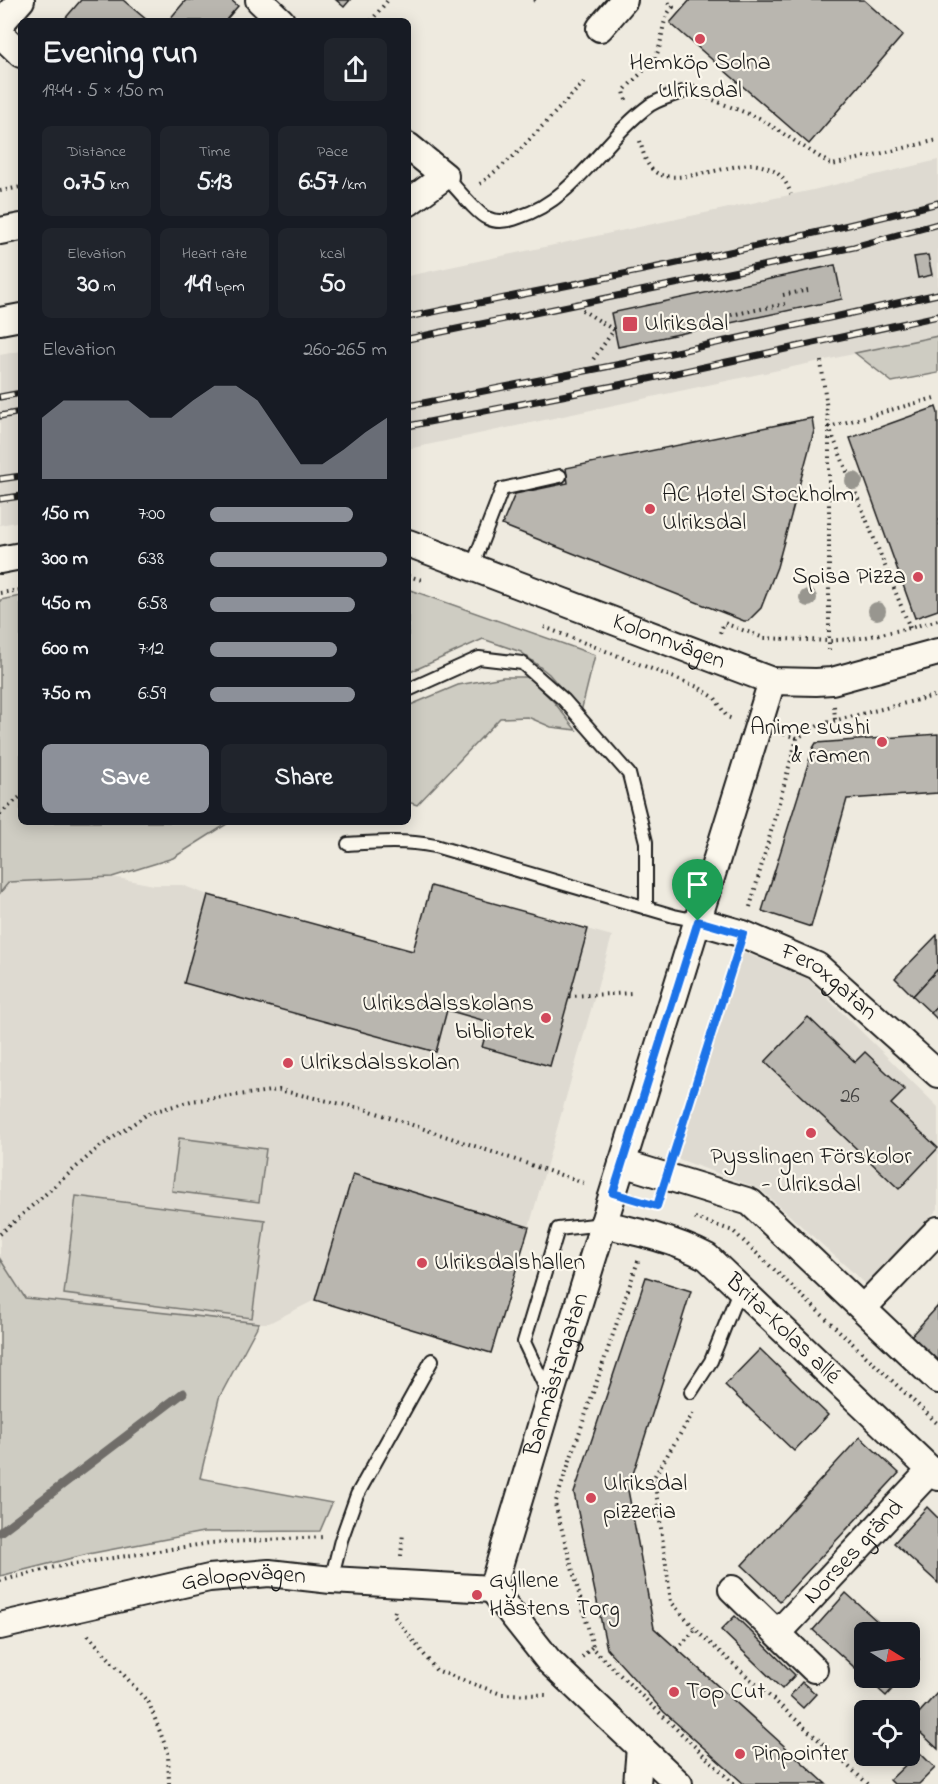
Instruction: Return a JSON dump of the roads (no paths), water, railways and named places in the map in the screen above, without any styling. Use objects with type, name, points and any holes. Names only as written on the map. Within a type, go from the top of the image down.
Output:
[{"type":"street","points":[[0,24],[21,0]]},
{"type":"street","points":[[259,0],[278,18]]},
{"type":"street","points":[[600,28],[624,0]]},
{"type":"street","points":[[0,34],[18,51]]},
{"type":"street","points":[[411,148],[445,176],[411,201]]},
{"type":"street","points":[[0,231],[18,227]]},
{"type":"street","points":[[0,321],[18,318]]},
{"type":"street","name":"Kolonnvägen","points":[[411,544],[772,681],[832,681],[938,652]]},
{"type":"street","points":[[0,560],[18,557]]},
{"type":"street","name":"Banmästargatan","points":[[492,1589],[549,1396],[772,681]]},
{"type":"street","name":"Feroxgatan","points":[[698,921],[743,934],[817,966],[938,1074]]},
{"type":"street","points":[[622,1163],[750,1202],[938,1380]]},
{"type":"street","name":"Brita-Kolas allé","points":[[603,1224],[647,1235],[707,1257],[934,1474]]},
{"type":"street","points":[[863,1308],[938,1230]]},
{"type":"street","name":"Norses gränd","points":[[778,1633],[934,1474]]},
{"type":"street","name":"Galoppvägen","points":[[0,1626],[209,1578],[269,1573],[331,1580],[492,1589]]},
{"type":"street","points":[[492,1589],[549,1660],[679,1784]]},
{"type":"street","points":[[732,1589],[814,1669]]},
{"type":"street","points":[[637,1784],[640,1747]]},
{"type":"lane","points":[[445,176],[485,218],[513,219],[540,209],[561,195],[632,121],[652,104],[689,90]]},
{"type":"lane","points":[[472,567],[502,489],[560,476]]},
{"type":"lane","points":[[411,689],[479,658],[522,663],[564,700],[629,774],[646,842],[646,908]]},
{"type":"lane","points":[[348,844],[390,841],[435,846],[698,921]]},
{"type":"lane","points":[[549,1396],[524,1342],[558,1229],[603,1224]]},
{"type":"lane","points":[[692,1392],[711,1361],[740,1288]]},
{"type":"lane","points":[[331,1580],[341,1540],[357,1495],[432,1360]]},
{"type":"waterway","points":[[0,1532],[183,1393]]},
{"type":"railway","points":[[411,316],[740,250],[938,203]]},
{"type":"railway","points":[[411,338],[854,247],[938,224]]},
{"type":"railway","points":[[411,405],[626,363],[938,294]]},
{"type":"railway","points":[[411,425],[639,381],[938,316]]},
{"type":"railway","points":[[0,397],[18,394]]},
{"type":"railway","points":[[0,416],[18,413]]},
{"type":"railway","points":[[0,479],[18,476]]},
{"type":"railway","points":[[0,499],[18,496]]},
{"type":"place","name":"Hemköp Solna Ulriksdal","points":[[700,39]]},
{"type":"place","name":"Ulriksdal","points":[[630,324]]},
{"type":"place","name":"AC Hotel Stockholm Ulriksdal","points":[[650,509]]},
{"type":"place","name":"Spisa Pizza","points":[[918,577]]},
{"type":"place","name":"Anime sushi & ramen","points":[[882,742]]},
{"type":"place","name":"Ulriksdalsskolans bibliotek","points":[[546,1018]]},
{"type":"place","name":"Ulriksdalsskolan","points":[[288,1063]]},
{"type":"place","name":"Pysslingen Förskolor - Ulriksdal","points":[[811,1133]]},
{"type":"place","name":"Ulriksdalshallen","points":[[422,1263]]},
{"type":"place","name":"Ulriksdal pizzeria","points":[[591,1498]]},
{"type":"place","name":"Gyllene Hästens Torg","points":[[477,1595]]},
{"type":"place","name":"Top Cut","points":[[674,1692]]},
{"type":"place","name":"Pinpointer","points":[[740,1754]]}]
